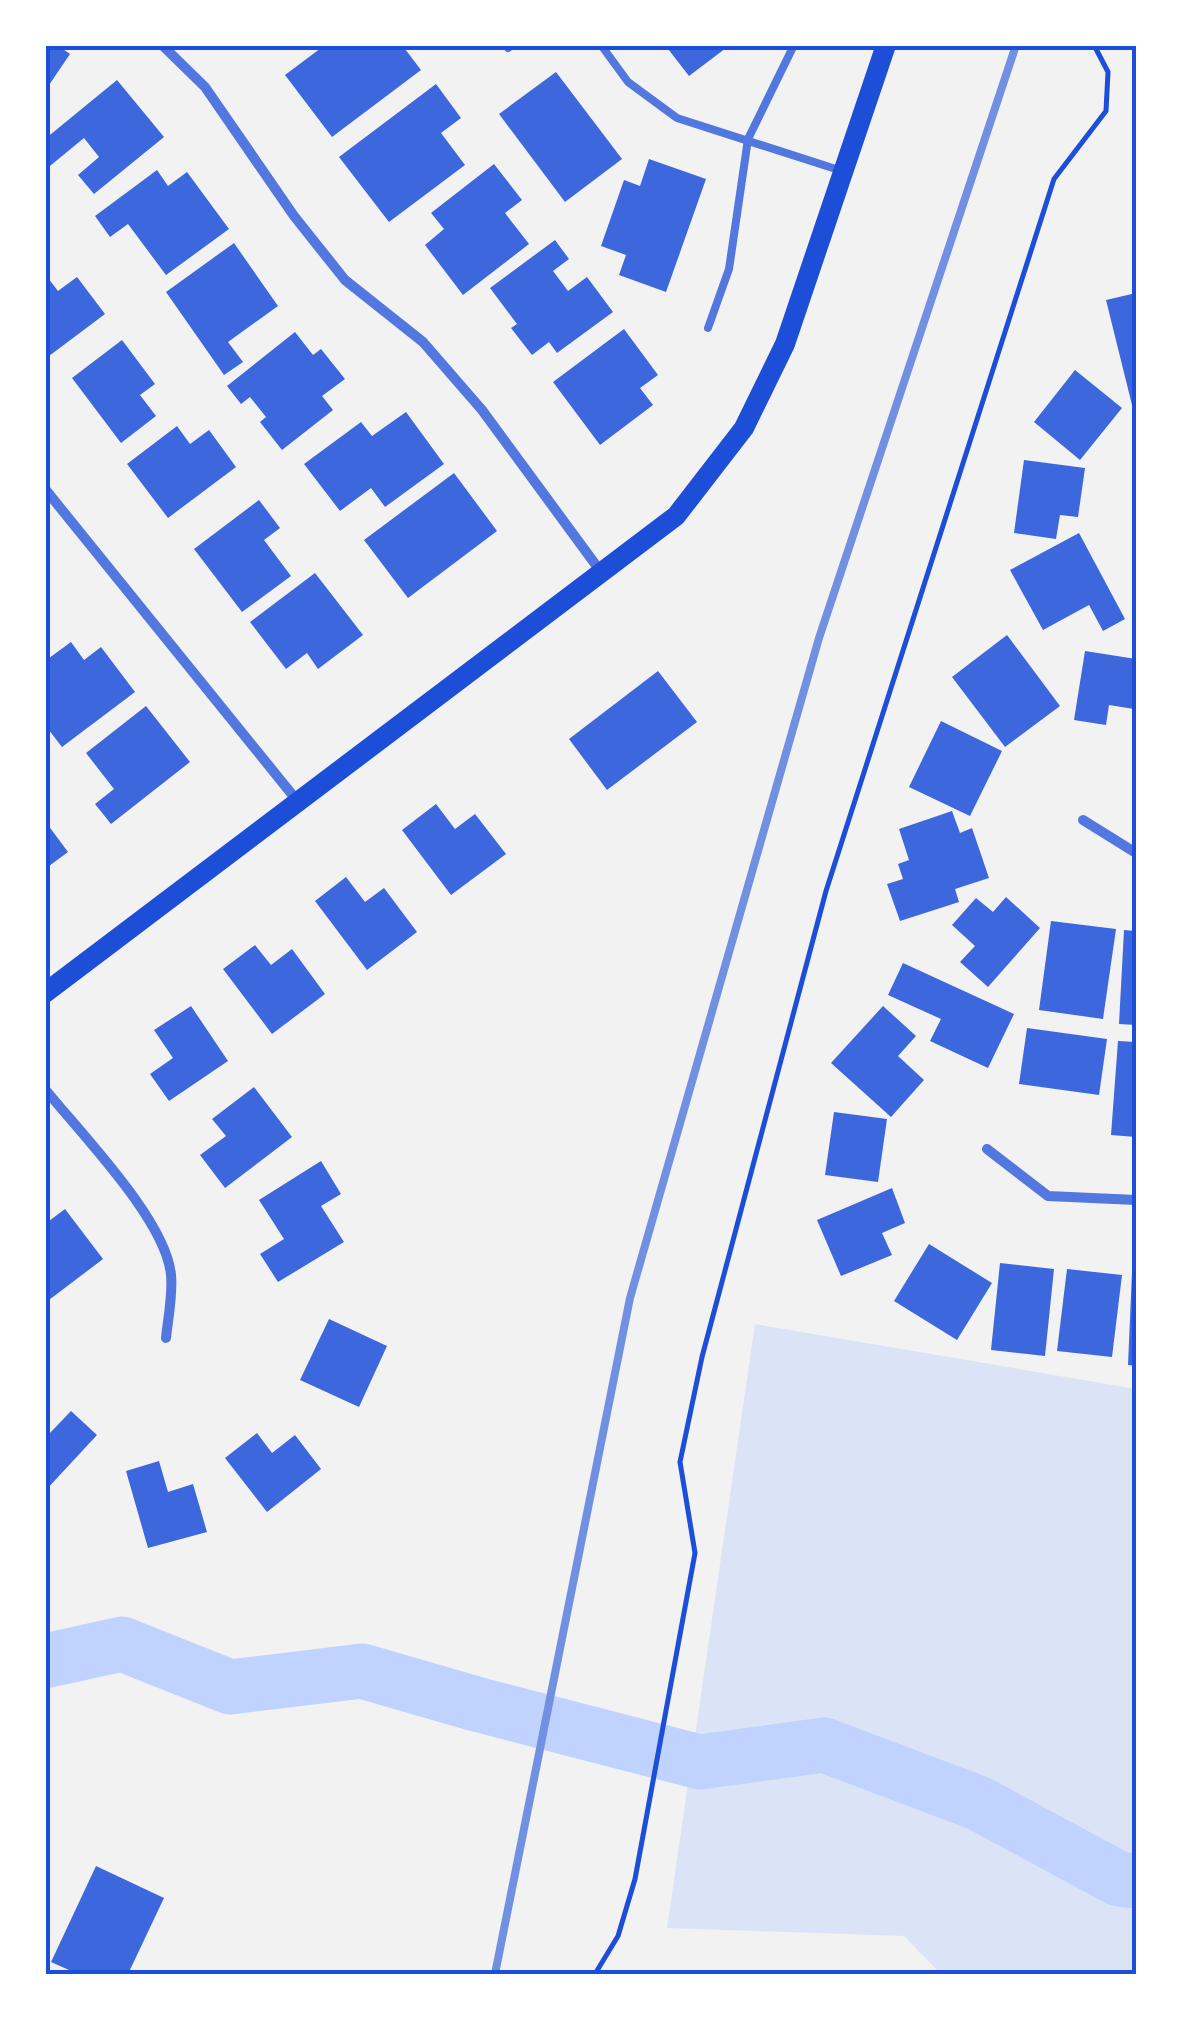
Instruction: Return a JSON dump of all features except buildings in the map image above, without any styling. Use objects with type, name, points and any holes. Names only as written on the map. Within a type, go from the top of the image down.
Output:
[{"type":"main road","points":[[45,992],[676,516],[744,428],[785,344],[886,45]]},
{"type":"street","points":[[162,45],[205,87],[294,216],[345,280],[423,342],[482,410],[602,572]]},
{"type":"street","points":[[45,490],[299,803]]},
{"type":"street","points":[[1083,820],[1136,853]]},
{"type":"street","points":[[45,1089],[147,1216],[166,1250],[172,1277],[166,1338]]},
{"type":"street","points":[[988,1149],[1048,1196],[1136,1200]]},
{"type":"lane","points":[[602,45],[628,82],[677,118],[844,172]]},
{"type":"lane","points":[[708,328],[729,269],[748,139],[794,45]]},
{"type":"path","points":[[595,1974],[618,1936],[635,1879],[695,1552],[680,1462],[702,1357],[826,891],[1054,179],[1106,110],[1108,72],[1094,45]]},
{"type":"shaded area","points":[[755,1324],[1136,1389],[1136,1974],[941,1974],[904,1936],[667,1928]]},
{"type":"waterway","points":[[45,1661],[122,1644],[230,1687],[362,1671],[700,1762],[824,1745],[978,1803],[1119,1879],[1136,1881]]},
{"type":"railway","points":[[495,1974],[630,1298],[819,638],[1016,45]]}]
